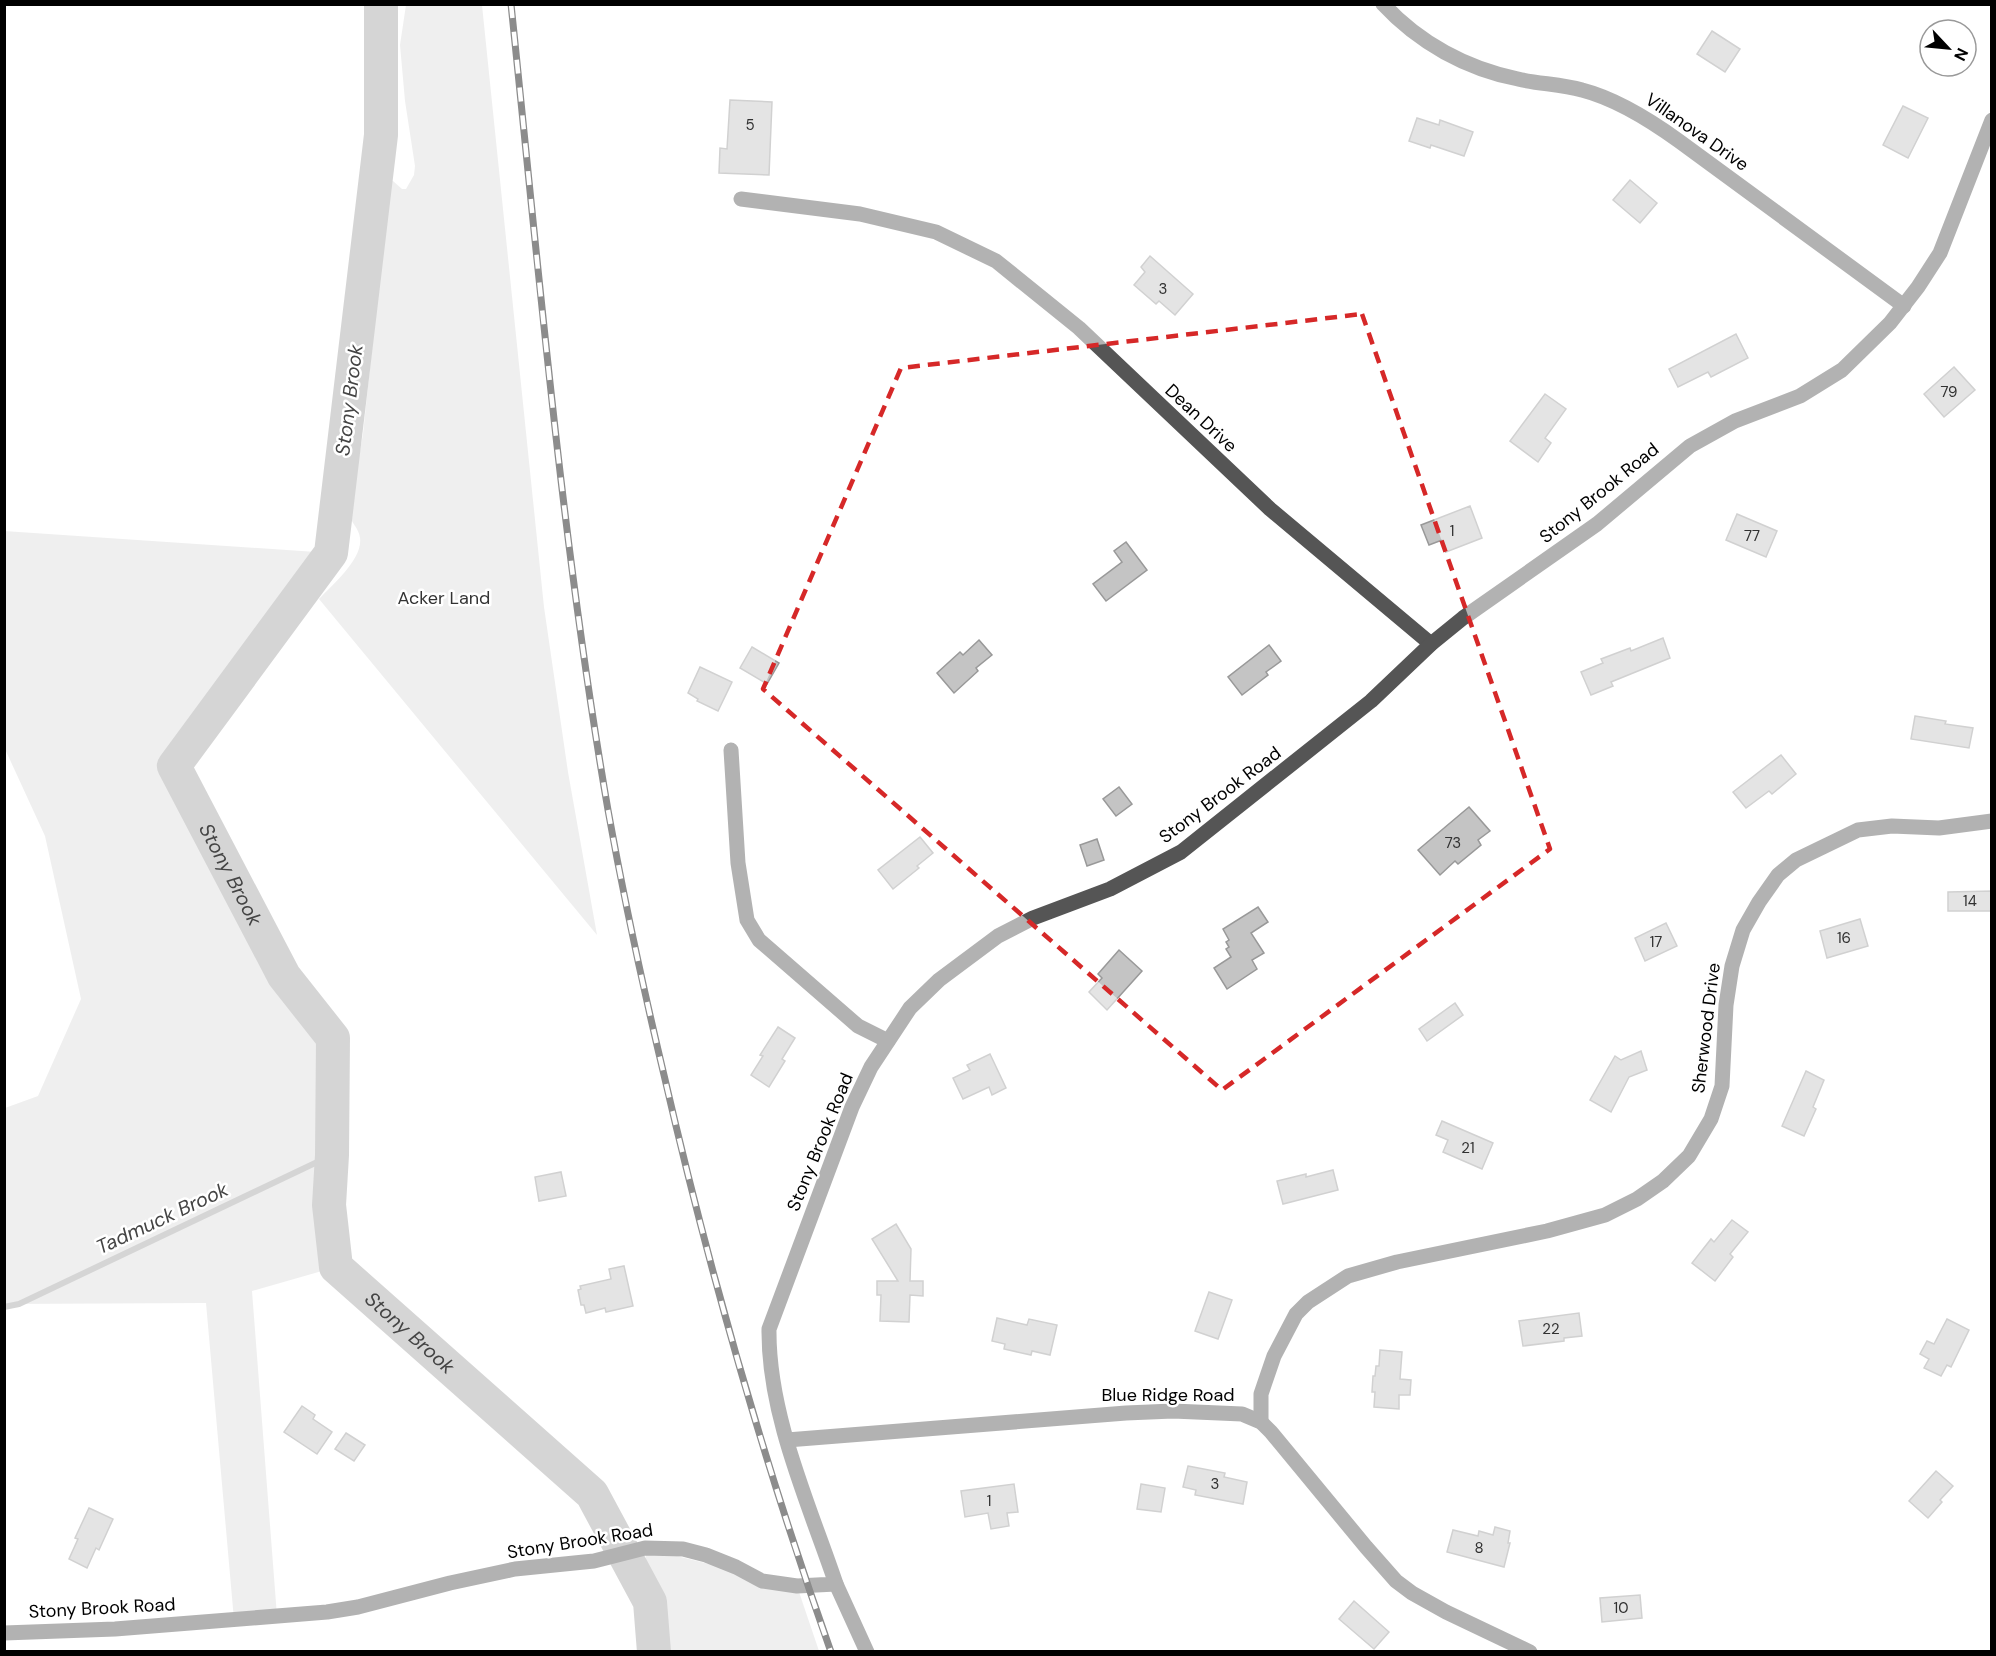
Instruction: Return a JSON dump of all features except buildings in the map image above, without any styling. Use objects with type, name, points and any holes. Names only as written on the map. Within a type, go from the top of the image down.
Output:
[{"type":"street","name":"Villanova Drive","points":[[1383,4],[1425,40],[1470,65],[1520,80],[1583,90],[1624,106],[1643,117],[1680,141],[1904,306]]},
{"type":"street","name":"Stony Brook Road","points":[[4,1633],[115,1629],[327,1612],[358,1607],[515,1569],[594,1561],[645,1548],[683,1549],[706,1555],[762,1581],[797,1586],[836,1584],[787,1440],[768,1359],[769,1329],[852,1107],[871,1067],[910,1008],[939,980],[998,936],[1033,918],[1110,889],[1181,852],[1371,701],[1462,618],[1606,517],[1690,446],[1735,421],[1800,396],[1842,370],[1875,339],[1904,306],[1931,268],[1947,238],[1992,120]]},
{"type":"street","name":"Dean Drive","points":[[741,199],[860,214],[936,232],[996,261],[1079,328],[1270,509],[1431,644]]},
{"type":"street","points":[[731,750],[738,863],[747,920],[759,940],[858,1026],[888,1041]]},
{"type":"street","name":"Sherwood Drive","points":[[1261,1422],[1261,1394],[1274,1356],[1296,1314],[1308,1302],[1348,1276],[1397,1262],[1547,1231],[1605,1215],[1637,1199],[1663,1181],[1689,1156],[1711,1119],[1722,1086],[1726,1005],[1732,966],[1743,930],[1772,884],[1787,867],[1796,860],[1858,830],[1892,826],[1940,828],[1992,821]]},
{"type":"street","name":"Blue Ridge Road","points":[[787,1440],[1126,1413],[1242,1414],[1261,1422]]},
{"type":"street","points":[[1261,1422],[1396,1581],[1446,1612],[1530,1652]]},
{"type":"street","points":[[836,1584],[867,1652]]},
{"type":"highlighted area","points":[[1362,314],[1550,849],[1222,1090],[763,689],[901,368]]},
{"type":"green space","name":"Acker Land","points":[[406,5],[482,5],[544,607],[568,772],[597,935],[319,599],[346,571],[360,546],[359,534],[349,513],[363,434],[375,320],[379,202],[387,182],[393,181],[402,189],[406,189],[414,175],[415,166],[405,101],[400,45]]},
{"type":"green space","points":[[4,531],[331,553],[174,766],[284,976],[333,1038],[332,1155],[336,1267],[252,1291],[277,1616],[234,1620],[206,1303],[5,1304],[5,1108],[38,1096],[81,999],[45,836],[5,749]]},
{"type":"green space","points":[[645,1548],[797,1586],[819,1651],[654,1651]]},
{"type":"waterway","name":"Stony Brook","points":[[381,4],[381,135],[331,553],[174,766],[284,976],[333,1038],[332,1155],[329,1205],[336,1267],[592,1494],[650,1602],[654,1652]]},
{"type":"waterway","name":"Tadmuck Brook","points":[[4,1307],[19,1304],[332,1155]]},
{"type":"railway","points":[[511,4],[564,509],[592,710],[621,877],[641,976],[681,1148],[719,1293],[783,1510],[831,1652]]}]
